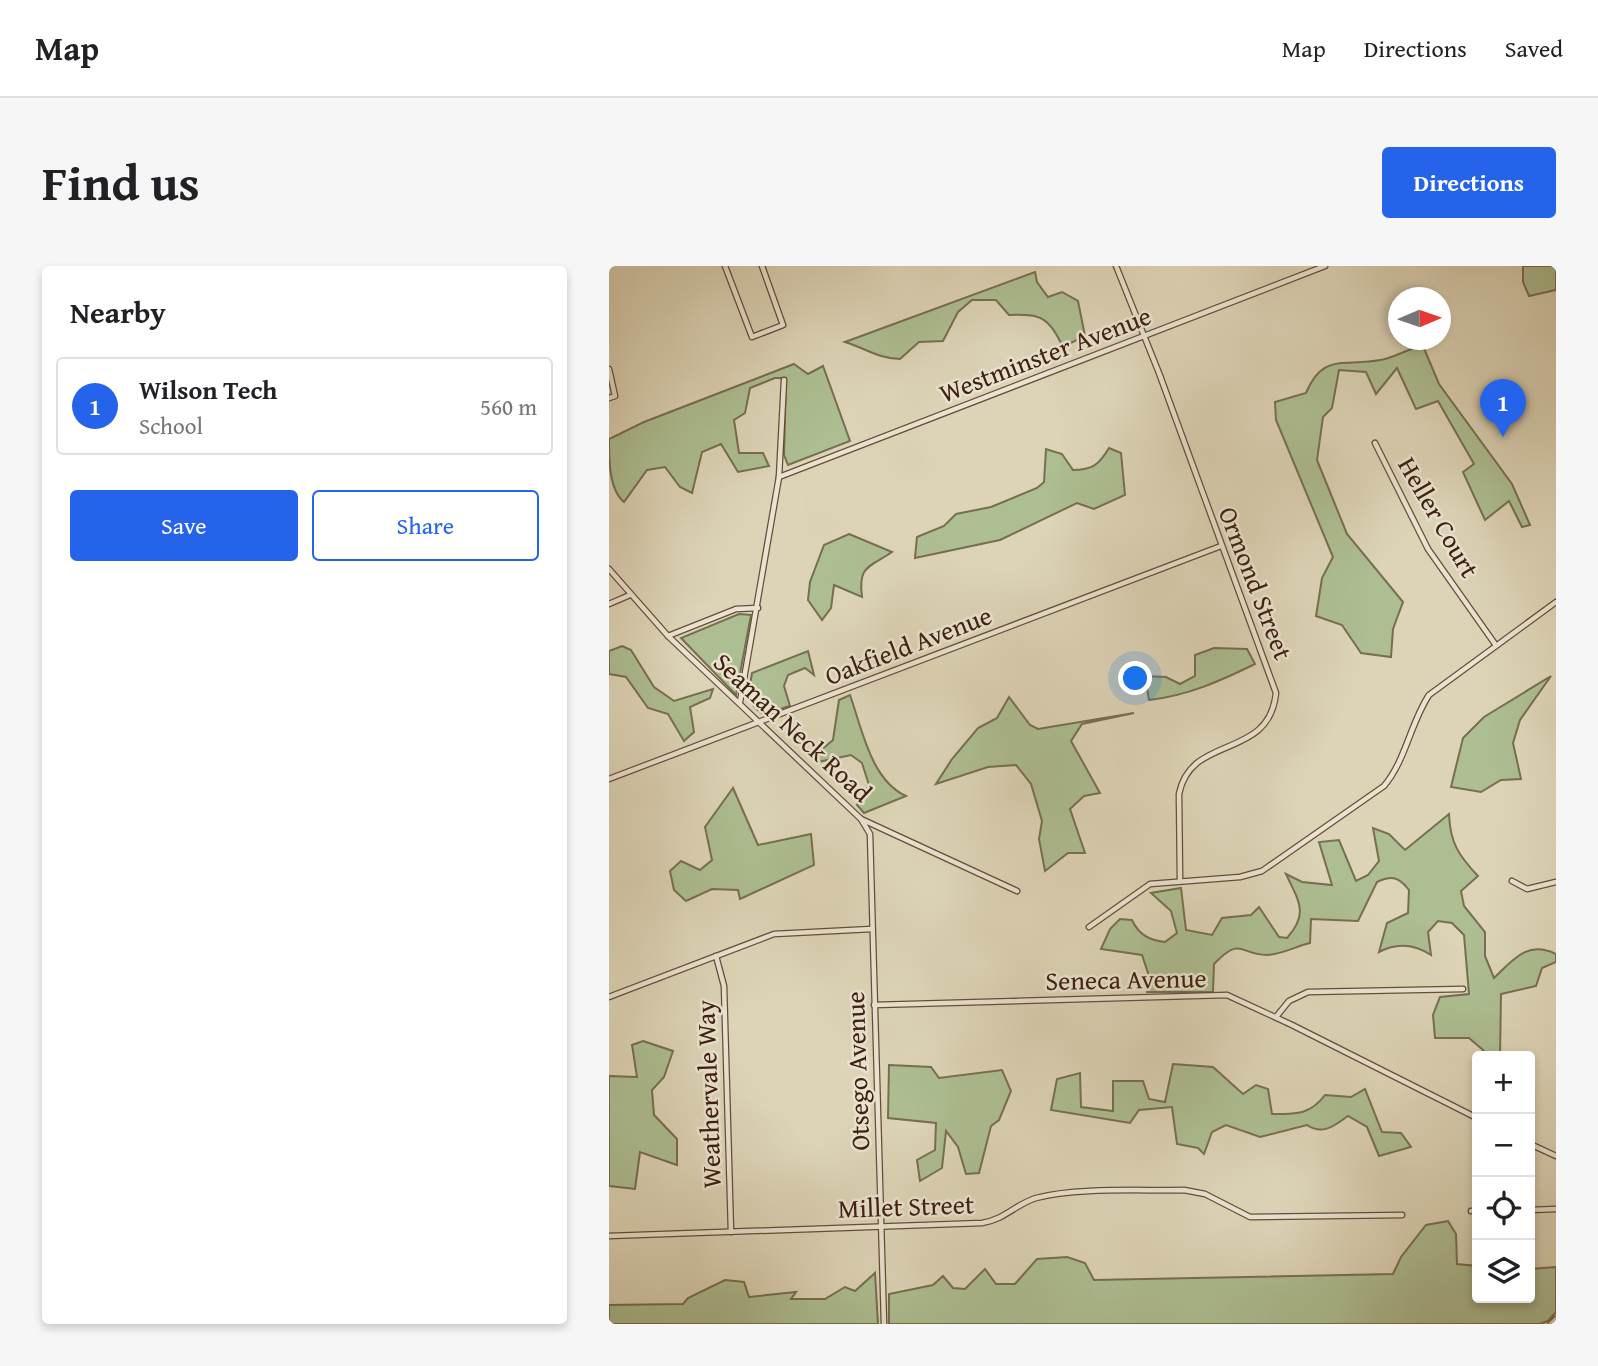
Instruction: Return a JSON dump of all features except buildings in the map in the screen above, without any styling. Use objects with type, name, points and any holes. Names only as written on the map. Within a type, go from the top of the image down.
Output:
[{"type":"street","points":[[725,266],[751,337],[783,325],[762,266]]},
{"type":"street","name":"Ormond Street","points":[[1116,266],[1273,682],[1275,704],[1263,728],[1253,736],[1197,761],[1182,781],[1179,794],[1180,879]]},
{"type":"street","name":"Westminster Avenue","points":[[779,477],[1325,266]]},
{"type":"street","points":[[609,369],[617,391],[615,396],[609,398]]},
{"type":"street","points":[[739,703],[758,608],[779,477],[784,380]]},
{"type":"street","name":"Heller Court","points":[[1375,443],[1428,549],[1495,644]]},
{"type":"street","name":"Oakfield Avenue","points":[[609,779],[1221,546]]},
{"type":"street","name":"Seaman Neck Road","points":[[609,569],[668,636],[861,819],[1017,891]]},
{"type":"street","points":[[609,604],[630,595]]},
{"type":"street","points":[[1089,927],[1150,884],[1180,879],[1253,875],[1384,786],[1395,773],[1420,709],[1429,695],[1495,644],[1556,602]]},
{"type":"street","points":[[668,636],[736,609],[758,608]]},
{"type":"street","name":"Otsego Avenue","points":[[861,819],[870,834],[884,1324]]},
{"type":"street","points":[[1512,881],[1527,889],[1556,882]]},
{"type":"street","points":[[609,997],[775,934],[872,929]]},
{"type":"street","name":"Weathervale Way","points":[[716,956],[724,986],[731,1232]]},
{"type":"street","points":[[1276,1017],[1297,995],[1308,992],[1463,989]]},
{"type":"street","name":"Seneca Avenue","points":[[874,1004],[1227,995],[1472,1115]]},
{"type":"street","points":[[1535,1146],[1556,1156]]},
{"type":"street","name":"Millet Street","points":[[609,1236],[996,1221],[1024,1203],[1051,1195],[1184,1190],[1205,1194],[1250,1216],[1402,1215]]},
{"type":"street","points":[[1535,1210],[1556,1209]]},
{"type":"street","points":[[1551,1324],[1556,1319]]},
{"type":"green space","points":[[1523,266],[1556,266],[1556,290],[1529,296],[1523,282]]},
{"type":"green space","points":[[1035,272],[1037,282],[1048,297],[1062,292],[1078,301],[1085,336],[1063,347],[1053,329],[1043,319],[1029,315],[1009,315],[996,300],[972,300],[958,312],[943,341],[919,342],[900,359],[879,355],[845,342]]},
{"type":"green space","points":[[1409,350],[1425,350],[1439,384],[1512,484],[1530,525],[1522,527],[1509,501],[1485,520],[1463,472],[1474,464],[1438,401],[1416,409],[1397,368],[1376,394],[1366,372],[1339,370],[1332,408],[1323,417],[1317,460],[1347,534],[1403,602],[1393,629],[1391,657],[1361,653],[1342,625],[1316,616],[1322,578],[1333,557],[1276,420],[1275,402],[1306,393],[1313,380],[1328,366],[1386,359]]},
{"type":"green space","points":[[794,364],[808,374],[823,366],[850,441],[788,465],[784,455],[786,378],[775,378],[750,388],[745,413],[734,420],[739,453],[763,453],[769,466],[738,472],[721,444],[702,452],[692,493],[680,487],[665,467],[647,470],[624,502],[619,497],[611,474],[609,439],[644,422]]},
{"type":"green space","points":[[1109,448],[1121,453],[1125,495],[1094,509],[1077,503],[1000,540],[915,558],[917,537],[944,526],[956,514],[991,507],[1037,488],[1044,482],[1046,449],[1062,454],[1073,470],[1094,465]]},
{"type":"green space","points":[[849,534],[892,552],[863,573],[862,597],[834,585],[831,608],[822,620],[808,600],[810,582],[824,545]]},
{"type":"green space","points":[[739,614],[751,615],[736,695],[681,638]]},
{"type":"green space","points":[[622,646],[631,650],[654,687],[674,701],[713,689],[710,698],[690,707],[694,732],[684,741],[668,714],[648,708],[626,677],[609,674],[609,651]]},
{"type":"green space","points":[[1214,648],[1247,649],[1255,664],[1190,691],[1149,700],[1145,676],[1166,677],[1180,684],[1195,676],[1195,655]]},
{"type":"green space","points":[[808,651],[814,675],[805,668],[788,675],[784,686],[790,706],[763,714],[757,710],[750,696],[752,673]]},
{"type":"green space","points":[[1551,676],[1520,720],[1513,743],[1521,779],[1501,780],[1481,792],[1451,787],[1463,738],[1484,717]]},
{"type":"green space","points":[[850,695],[876,766],[894,788],[906,796],[864,813],[857,805],[869,785],[862,763],[851,755],[818,762],[815,755],[833,740],[839,700]]},
{"type":"green space","points":[[1009,697],[1030,725],[1038,729],[1134,713],[1082,724],[1071,741],[1100,793],[1084,796],[1070,809],[1085,853],[1068,853],[1045,871],[1039,839],[1042,821],[1031,784],[1016,765],[988,767],[936,784],[952,759],[978,728],[997,718]]},
{"type":"green space","points":[[733,788],[758,845],[811,834],[814,865],[740,899],[738,890],[712,889],[686,901],[674,890],[670,871],[681,861],[700,870],[712,860],[705,827]]},
{"type":"green space","points":[[1449,814],[1451,833],[1457,848],[1478,876],[1461,891],[1464,906],[1485,932],[1485,956],[1494,978],[1521,954],[1537,949],[1556,954],[1556,962],[1542,968],[1536,986],[1501,994],[1500,1051],[1484,1051],[1469,1038],[1435,1038],[1433,1015],[1440,997],[1469,994],[1464,935],[1452,923],[1438,921],[1428,932],[1431,955],[1405,946],[1379,952],[1387,923],[1408,913],[1409,890],[1395,878],[1377,882],[1358,921],[1311,919],[1310,943],[1272,955],[1236,948],[1230,950],[1214,964],[1213,992],[1147,992],[1148,973],[1142,955],[1101,949],[1110,929],[1120,919],[1132,920],[1141,933],[1154,940],[1165,942],[1177,933],[1171,911],[1151,893],[1181,888],[1186,930],[1212,935],[1222,918],[1251,915],[1259,907],[1279,937],[1287,938],[1298,921],[1300,907],[1286,874],[1302,882],[1332,885],[1319,842],[1339,840],[1356,881],[1368,875],[1379,861],[1373,828],[1389,834],[1405,850]]},
{"type":"green space","points":[[643,1041],[673,1051],[664,1077],[652,1090],[654,1115],[677,1139],[677,1165],[640,1152],[635,1189],[609,1186],[609,1076],[637,1077],[632,1045]]},
{"type":"green space","points":[[1173,1064],[1213,1067],[1243,1094],[1256,1085],[1268,1089],[1272,1114],[1302,1112],[1314,1106],[1325,1095],[1351,1097],[1365,1089],[1382,1132],[1401,1133],[1411,1147],[1379,1156],[1367,1127],[1348,1116],[1334,1126],[1324,1129],[1318,1130],[1307,1125],[1260,1137],[1226,1125],[1212,1132],[1204,1154],[1198,1148],[1177,1144],[1172,1107],[1139,1110],[1130,1123],[1051,1110],[1057,1079],[1080,1073],[1081,1107],[1113,1111],[1113,1081],[1143,1081],[1149,1099],[1165,1102]]},
{"type":"green space","points":[[889,1065],[931,1067],[939,1078],[1002,1070],[1011,1091],[999,1120],[991,1126],[979,1173],[966,1174],[958,1147],[946,1131],[942,1168],[920,1181],[917,1160],[935,1150],[936,1123],[888,1118]]},
{"type":"green space","points":[[1448,1221],[1456,1234],[1457,1264],[1472,1266],[1472,1303],[1535,1303],[1535,1269],[1556,1267],[1556,1312],[1548,1321],[1540,1324],[889,1324],[889,1294],[933,1285],[943,1276],[953,1288],[965,1289],[985,1269],[996,1284],[1015,1284],[1037,1259],[1067,1257],[1085,1263],[1094,1280],[1393,1274],[1401,1257],[1426,1225]]},
{"type":"green space","points":[[875,1273],[878,1324],[609,1324],[609,1305],[683,1304],[688,1298],[725,1280],[744,1282],[749,1297],[796,1292],[791,1299],[825,1299],[845,1287],[855,1291]]},
{"type":"place","name":"Wilson Tech","points":[[1503,437]]}]
